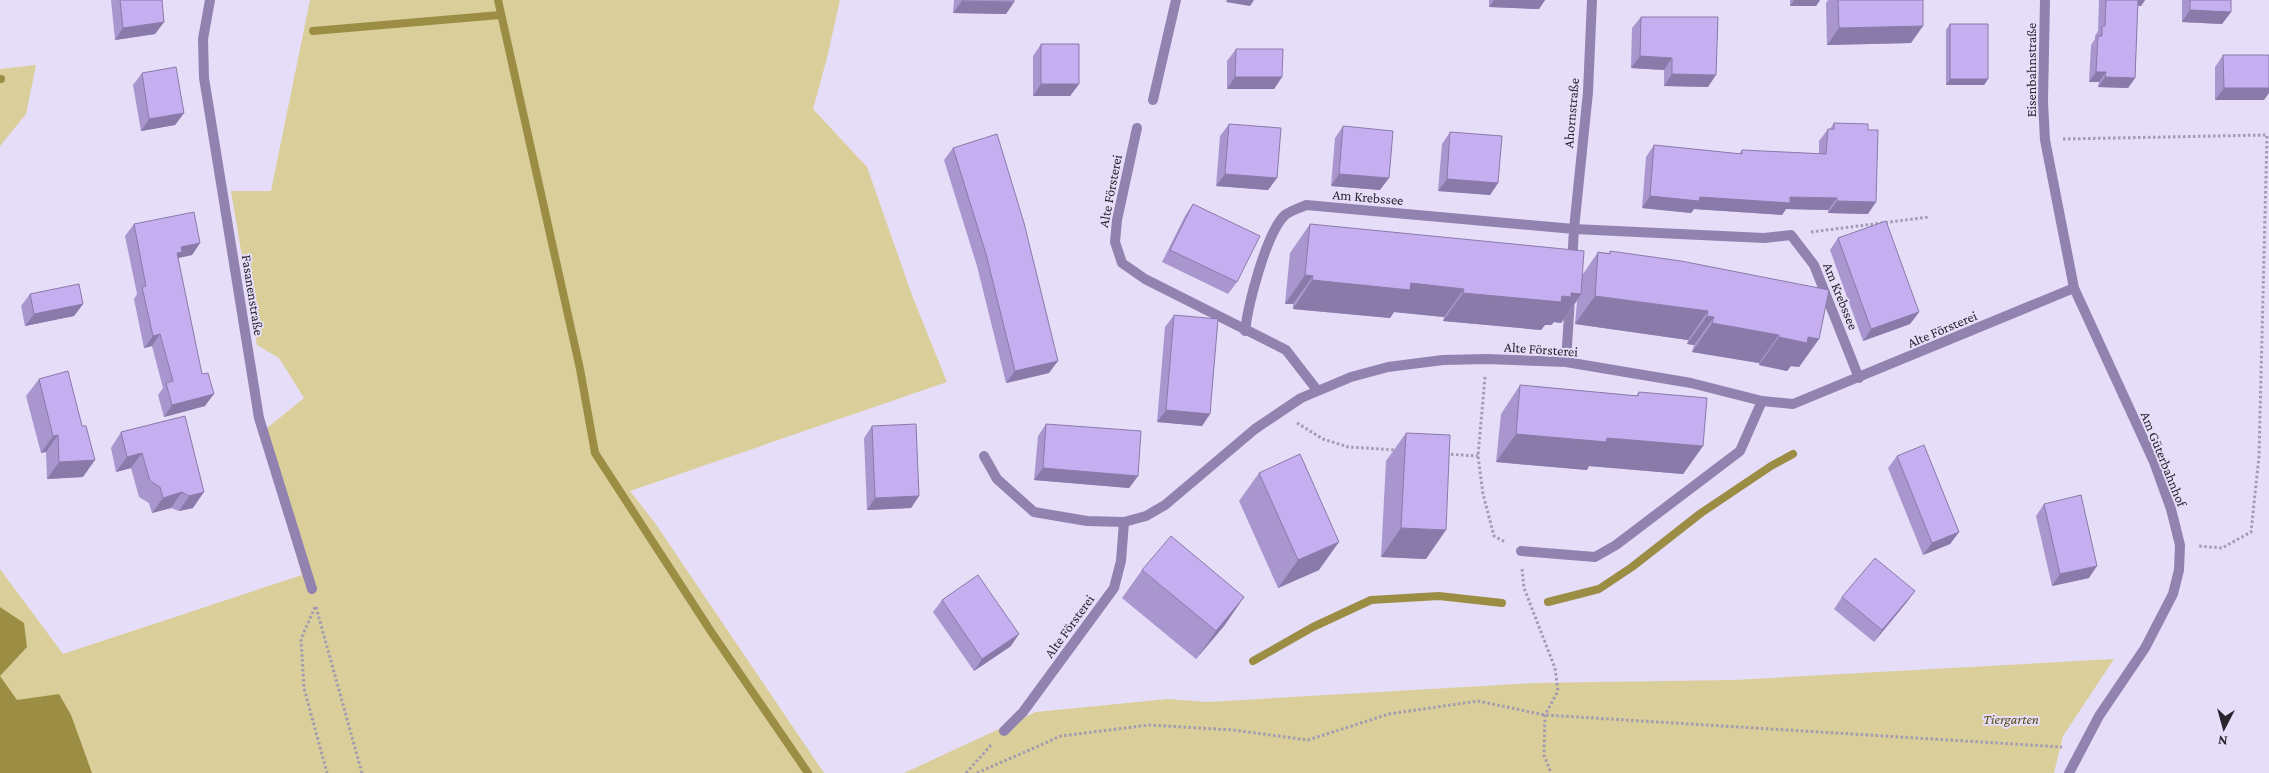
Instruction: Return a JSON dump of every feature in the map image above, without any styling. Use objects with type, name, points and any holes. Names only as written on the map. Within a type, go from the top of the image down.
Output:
[{"type":"street","name":"Fasanenstraße","points":[[210,0],[203,39],[204,78],[259,418],[312,589]]},
{"type":"street","points":[[1153,100],[1176,0]]},
{"type":"street","name":"Ahornstraße","points":[[1574,229],[1588,92],[1592,0]]},
{"type":"street","name":"Eisenbahnstraße","points":[[2045,0],[2043,102],[2045,140]]},
{"type":"street","name":"Alte Försterei","points":[[1137,128],[1117,220],[1115,242],[1122,263],[1145,279],[1286,350],[1317,390]]},
{"type":"street","name":"Am Güterbahnhof","points":[[2045,140],[2074,288],[2154,462],[2171,509],[2180,545],[2179,570],[2173,594],[2145,648],[2099,716],[2080,748],[2069,773]]},
{"type":"street","name":"Am Krebssee","points":[[1245,331],[1247,312],[1271,236],[1286,215],[1306,205],[1574,229],[1764,238],[1791,235],[1814,264],[1859,378]]},
{"type":"street","points":[[1566,362],[1574,229]]},
{"type":"street","name":"Alte Försterei","points":[[984,456],[997,479],[1034,512],[1086,521],[1124,522],[1146,516],[1165,505],[1255,429],[1317,390],[1388,367],[1434,361],[1487,359],[1566,362],[1691,383],[1762,401],[1793,404],[2074,288]]},
{"type":"street","points":[[1521,551],[1595,556],[1616,545],[1740,451],[1762,401]]},
{"type":"street","name":"Alte Försterei","points":[[1004,731],[1023,712],[1114,588],[1121,561],[1124,522]]},
{"type":"path","points":[[2045,140],[2267,135],[2259,456],[2251,532],[2222,548],[2180,545]]},
{"type":"path","points":[[1791,235],[1929,216]]},
{"type":"path","points":[[1285,409],[1294,421],[1323,439],[1348,447],[1398,450]]},
{"type":"path","points":[[1438,453],[1478,456]]},
{"type":"path","points":[[327,773],[304,688],[301,639],[316,605],[362,773]]},
{"type":"path","points":[[977,773],[1061,736],[1149,725],[1233,730],[1308,740],[1389,714],[1478,701],[1544,715],[2080,748]]},
{"type":"path","points":[[1544,715],[1544,756],[1551,773]]},
{"type":"path","points":[[966,773],[1004,731]]},
{"type":"green space","points":[[310,0],[840,0],[813,109],[867,167],[913,298],[947,382],[630,491],[655,523],[824,773],[0,773],[0,569],[63,654],[302,575],[261,433],[304,398],[279,358],[257,345],[231,191],[271,191]]},
{"type":"green space","points":[[36,65],[26,114],[0,146],[0,69]]},
{"type":"green space","name":"Tiergarten","points":[[2114,659],[2063,736],[2054,773],[904,773],[1036,712],[1168,699],[1207,702],[1533,683],[1734,680]]},
{"type":"shaded area","points":[[0,607],[24,623],[27,647],[0,676]]},
{"type":"shaded area","points":[[0,676],[17,700],[59,694],[71,715],[92,773],[0,773]]},
{"type":"building","points":[[120,0],[162,0],[164,22],[123,28]]},
{"type":"building","points":[[1014,0],[1014,2],[962,1]]},
{"type":"building","points":[[1838,0],[1923,0],[1923,26],[1839,28]]},
{"type":"building","points":[[2106,0],[2138,0],[2135,78],[2105,77],[2106,72],[2096,72],[2098,36],[2102,36],[2102,26],[2105,26]]},
{"type":"building","points":[[2190,0],[2231,0],[2231,12],[2190,10]]},
{"type":"building","points":[[1641,17],[1718,17],[1716,75],[1672,74],[1672,58],[1640,56]]},
{"type":"building","points":[[1950,24],[1988,24],[1988,79],[1950,79]]},
{"type":"building","points":[[1041,44],[1079,44],[1079,84],[1041,84]]},
{"type":"building","points":[[1236,49],[1283,49],[1282,77],[1235,77]]},
{"type":"building","points":[[2223,55],[2269,55],[2269,88],[2224,88]]},
{"type":"building","points":[[176,67],[184,113],[149,119],[142,73]]},
{"type":"building","points":[[1834,123],[1868,124],[1868,130],[1878,130],[1876,202],[1837,201],[1837,198],[1790,197],[1790,203],[1700,197],[1699,201],[1650,196],[1654,145],[1742,154],[1742,150],[1826,154],[1828,129],[1834,129]]},
{"type":"building","points":[[1229,124],[1281,128],[1277,178],[1225,174]]},
{"type":"building","points":[[1343,126],[1393,131],[1389,178],[1339,174]]},
{"type":"building","points":[[1450,132],[1502,136],[1498,183],[1447,179]]},
{"type":"building","points":[[997,134],[1024,223],[1058,361],[1015,371],[986,254],[953,148]]},
{"type":"building","points":[[1193,204],[1260,236],[1237,282],[1170,250]]},
{"type":"building","points":[[194,212],[200,243],[181,247],[182,252],[177,253],[202,374],[208,373],[214,394],[172,405],[166,383],[173,381],[160,334],[153,336],[142,287],[146,286],[134,224]]},
{"type":"building","points":[[1886,221],[1919,312],[1871,329],[1838,238]]},
{"type":"building","points":[[1310,224],[1584,251],[1581,294],[1571,293],[1571,297],[1562,296],[1561,302],[1463,293],[1464,289],[1411,283],[1410,290],[1312,280],[1313,276],[1305,275]]},
{"type":"building","points":[[1610,251],[1681,261],[1829,290],[1819,339],[1808,337],[1807,343],[1779,337],[1779,335],[1712,323],[1714,317],[1707,316],[1708,311],[1595,296],[1598,252],[1610,254]]},
{"type":"building","points":[[79,284],[83,304],[34,314],[30,294]]},
{"type":"building","points":[[1174,315],[1218,319],[1210,414],[1166,410]]},
{"type":"building","points":[[68,371],[82,426],[86,426],[95,460],[59,462],[58,435],[53,436],[39,379]]},
{"type":"building","points":[[1520,385],[1638,396],[1639,392],[1707,398],[1703,446],[1607,438],[1606,442],[1516,434]]},
{"type":"building","points":[[185,416],[204,492],[189,496],[182,492],[163,498],[160,487],[150,481],[142,453],[127,457],[121,432]]},
{"type":"building","points":[[916,424],[919,496],[875,498],[872,426]]},
{"type":"building","points":[[1046,424],[1141,431],[1138,476],[1043,468]]},
{"type":"building","points":[[1406,433],[1450,435],[1446,530],[1401,528]]},
{"type":"building","points":[[1924,445],[1959,532],[1932,543],[1897,456]]},
{"type":"building","points":[[1300,454],[1339,542],[1298,560],[1259,473]]},
{"type":"building","points":[[2081,495],[2097,566],[2060,574],[2044,504]]},
{"type":"building","points":[[1171,536],[1244,597],[1216,631],[1142,570]]},
{"type":"building","points":[[1875,558],[1915,591],[1882,630],[1842,597]]},
{"type":"building","points":[[978,575],[1019,634],[982,659],[942,600]]},
{"type":"waterway","points":[[498,0],[580,369],[595,453],[712,633],[808,773]]},
{"type":"waterway","points":[[313,31],[500,15]]},
{"type":"waterway","points":[[1548,602],[1599,589],[1632,567],[1701,513],[1771,466],[1793,454]]},
{"type":"waterway","points":[[1253,661],[1313,627],[1371,600],[1439,596],[1502,603]]}]
